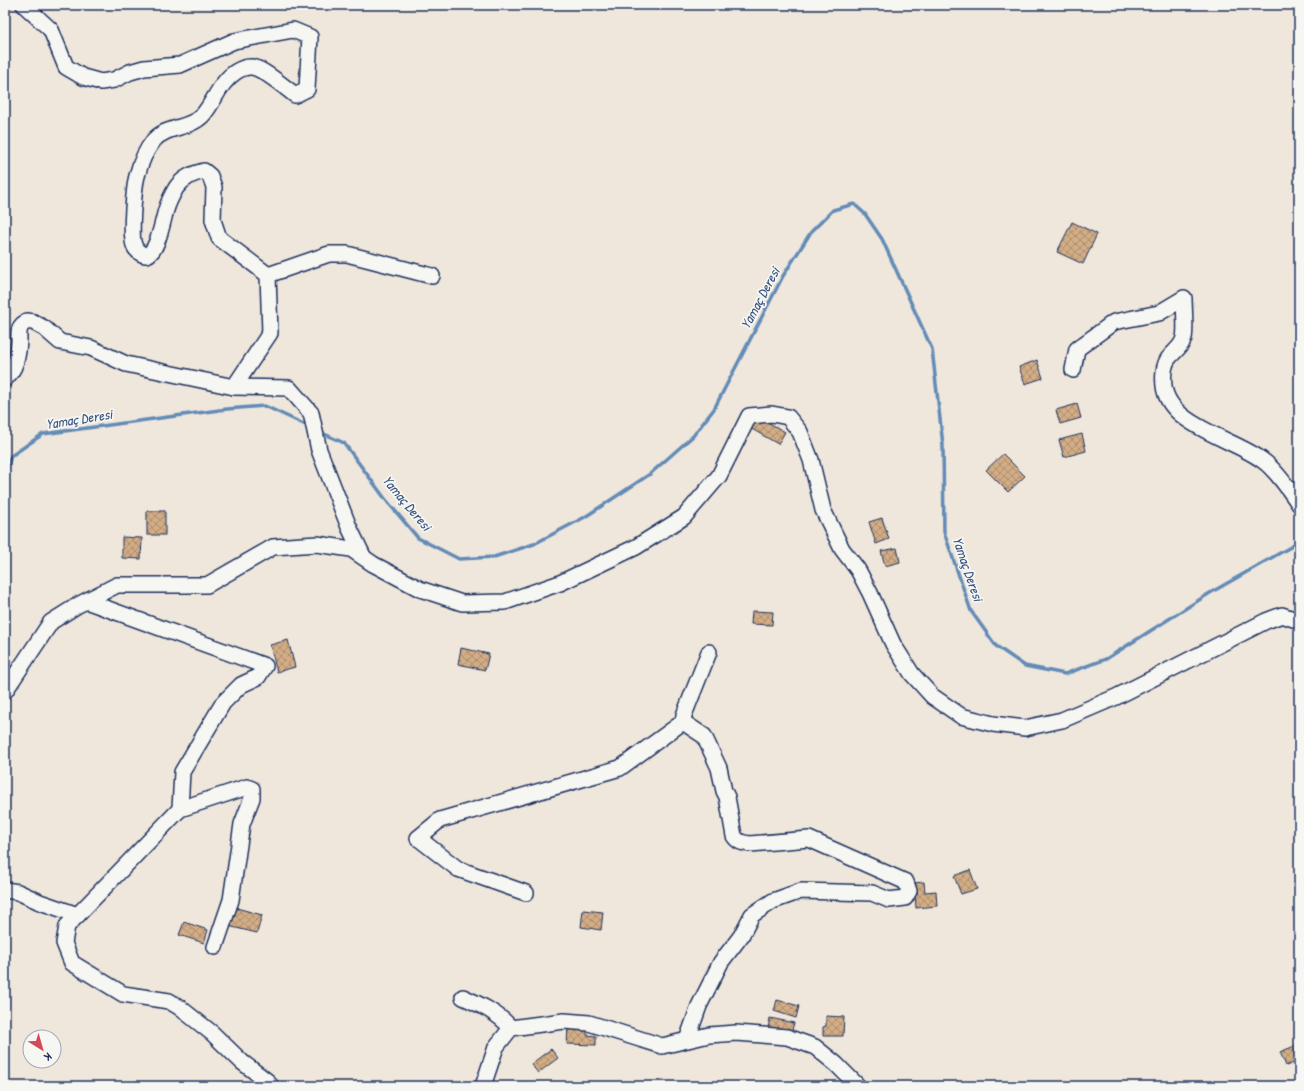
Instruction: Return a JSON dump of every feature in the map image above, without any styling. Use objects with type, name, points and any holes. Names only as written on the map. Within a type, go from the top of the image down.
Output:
[{"type":"street","points":[[24,5],[51,30],[66,67],[83,77],[101,82],[114,80],[130,72],[144,68],[180,65],[234,41],[293,30],[310,37],[308,89],[295,95],[259,69],[251,67],[238,69],[224,82],[202,116],[193,123],[167,131],[154,140],[143,158],[137,176],[132,232],[134,246],[139,252],[145,255],[149,254],[157,244],[166,209],[177,188],[190,174],[204,171],[210,176],[214,187],[213,220],[219,238],[268,275]]},
{"type":"street","points":[[268,275],[329,254],[347,254],[432,276]]},
{"type":"street","points":[[234,387],[270,333],[268,275]]},
{"type":"street","points":[[1073,370],[1077,349],[1114,322],[1159,313],[1184,298],[1184,338],[1179,348],[1168,359],[1164,369],[1164,388],[1169,402],[1178,414],[1189,422],[1248,451],[1264,461],[1291,491],[1299,504]]},
{"type":"street","points":[[5,379],[11,373],[15,365],[18,351],[19,333],[21,326],[27,321],[33,322],[44,328],[60,342],[91,348],[126,364],[234,387],[289,388],[311,413],[319,450],[349,527],[364,558]]},
{"type":"street","points":[[5,691],[51,622],[86,601],[117,585],[207,586],[273,547],[317,544],[351,549],[372,564],[420,589],[462,603],[505,602],[560,583],[636,547],[684,517],[719,476],[750,416],[772,414],[788,417],[800,432],[811,460],[823,510],[842,549],[858,570],[893,644],[912,674],[932,696],[961,716],[993,724],[1025,728],[1062,720],[1116,697],[1266,621],[1282,615],[1298,620]]},
{"type":"street","points":[[86,601],[265,666],[258,677],[241,685],[223,703],[182,772],[180,809]]},
{"type":"street","points":[[526,893],[458,869],[418,838],[440,820],[620,768],[683,722],[684,715],[709,652]]},
{"type":"street","points":[[683,722],[704,736],[720,768],[736,840],[742,843],[750,844],[809,839],[906,882],[909,891],[905,898],[889,900],[872,893],[801,890],[773,901],[752,915],[741,936],[721,962],[699,1006],[688,1040]]},
{"type":"street","points":[[215,947],[231,900],[242,824],[252,798],[252,789],[247,787],[180,809],[67,926],[64,943],[72,963],[123,994],[169,1001],[179,1007],[212,1033],[242,1062],[267,1081],[271,1086]]},
{"type":"street","points":[[5,890],[18,892],[40,902],[78,914]]},
{"type":"street","points":[[463,997],[484,1006],[505,1021],[511,1028]]},
{"type":"street","points":[[483,1086],[496,1047],[511,1028],[564,1021],[589,1023],[662,1046],[709,1035],[736,1033],[787,1038],[814,1047],[836,1064],[858,1086]]},
{"type":"building","points":[[1072,222],[1097,234],[1083,264],[1057,252]]},
{"type":"building","points":[[1037,360],[1043,378],[1025,384],[1019,367]]},
{"type":"building","points":[[1077,404],[1081,418],[1060,424],[1056,410]]},
{"type":"building","points":[[757,416],[785,432],[778,444],[750,428]]},
{"type":"building","points":[[1082,434],[1086,451],[1064,457],[1059,440]]},
{"type":"building","points":[[1003,454],[1025,476],[1008,492],[986,470]]},
{"type":"building","points":[[147,511],[165,511],[165,535],[147,535]]},
{"type":"building","points":[[882,518],[889,539],[876,544],[869,522]]},
{"type":"building","points":[[122,537],[142,538],[141,559],[122,558]]},
{"type":"building","points":[[897,548],[900,562],[885,566],[881,551]]},
{"type":"building","points":[[752,611],[773,612],[772,625],[751,624]]},
{"type":"building","points":[[288,640],[295,667],[277,672],[270,645]]},
{"type":"building","points":[[461,648],[489,654],[485,670],[458,664]]},
{"type":"building","points":[[970,870],[977,889],[961,894],[954,876]]},
{"type":"building","points":[[924,882],[925,892],[936,891],[937,906],[916,908],[914,883]]},
{"type":"building","points":[[233,907],[262,915],[257,933],[228,926]]},
{"type":"building","points":[[583,910],[603,912],[601,930],[581,927]]},
{"type":"building","points":[[184,922],[208,930],[204,943],[179,935]]},
{"type":"building","points":[[777,1000],[799,1006],[796,1018],[774,1011]]},
{"type":"building","points":[[826,1016],[844,1017],[843,1036],[823,1036],[823,1027],[826,1026]]},
{"type":"building","points":[[770,1018],[794,1023],[791,1033],[768,1028]]},
{"type":"building","points":[[568,1026],[587,1026],[587,1035],[596,1036],[596,1045],[567,1044]]},
{"type":"building","points":[[1297,1045],[1299,1050],[1299,1061],[1286,1066],[1280,1052]]},
{"type":"building","points":[[551,1049],[558,1058],[538,1073],[531,1064]]},
{"type":"waterway","name":"Yamaç Deresi","points":[[320,432],[344,443],[386,500],[418,538],[459,559],[494,557],[534,544],[585,517],[650,474],[693,436],[714,409],[783,276],[811,232],[833,210],[854,204],[865,214],[882,239],[932,349],[943,445],[944,532],[971,611],[996,646],[1025,666],[1065,674],[1106,659],[1210,593],[1299,541]]},
{"type":"waterway","name":"Yamaç Deresi","points":[[5,471],[11,456],[43,434],[227,409],[265,406],[310,427]]}]
